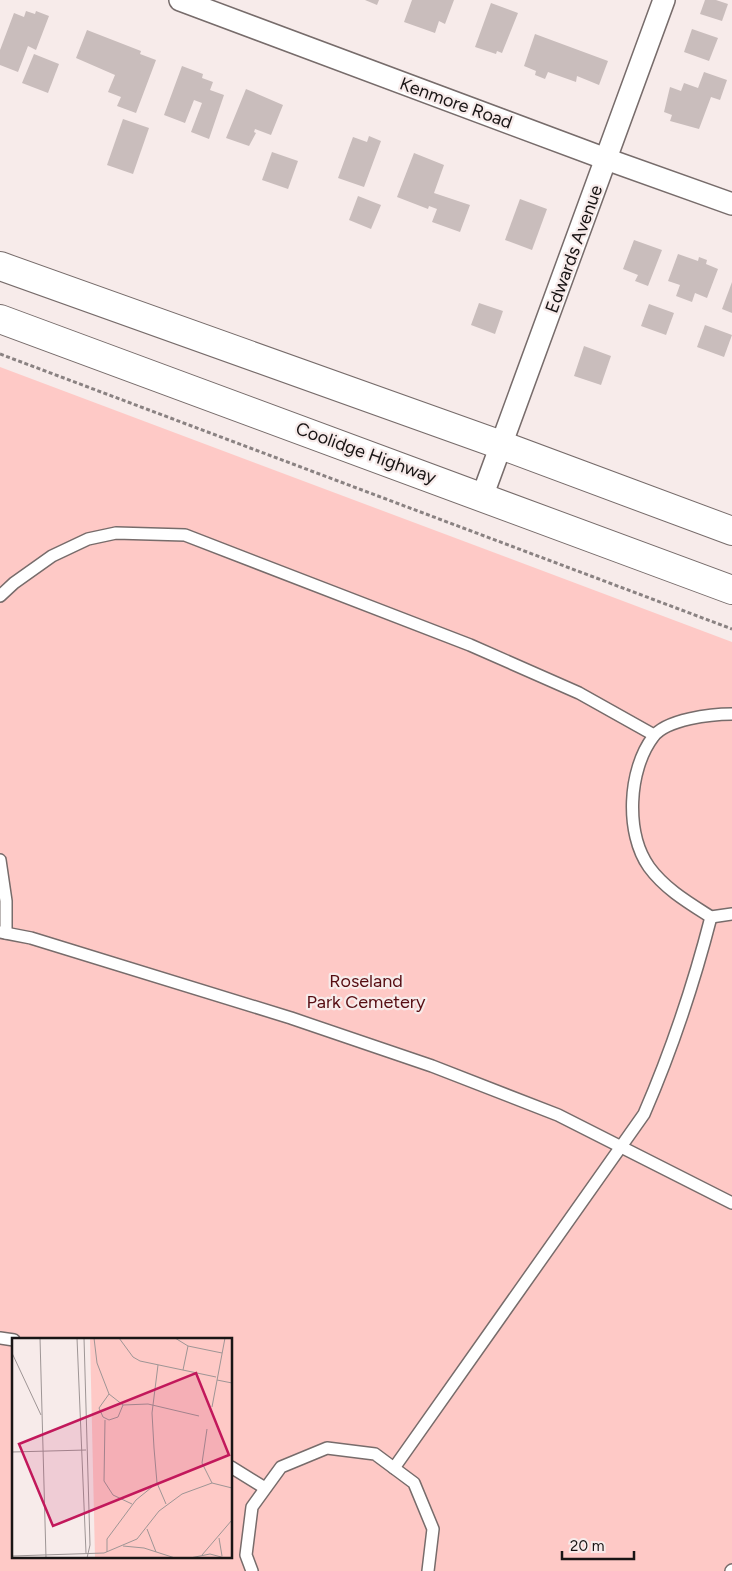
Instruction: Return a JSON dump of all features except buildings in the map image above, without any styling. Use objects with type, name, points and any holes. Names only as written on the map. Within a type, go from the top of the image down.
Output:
[{"type":"main road","points":[[0,266],[501,445],[732,531]]},
{"type":"main road","name":"Coolidge Highway","points":[[0,319],[732,590]]},
{"type":"street","name":"Kenmore Road","points":[[180,0],[732,204]]},
{"type":"street","name":"Edwards Avenue","points":[[482,497],[664,0]]},
{"type":"lane","points":[[0,596],[14,583],[52,556],[88,539],[116,533],[185,535],[470,645],[578,693],[654,735]]},
{"type":"lane","points":[[732,714],[710,714],[679,722],[654,735],[640,764],[631,804],[638,843],[648,866],[663,883],[711,917],[732,914]]},
{"type":"lane","points":[[0,860],[6,901],[3,933],[31,938],[290,1018],[432,1066],[558,1114],[732,1203]]},
{"type":"lane","points":[[394,1468],[644,1114],[668,1058],[692,990],[711,917]]},
{"type":"lane","points":[[252,1571],[246,1555],[252,1506],[281,1467],[327,1448],[375,1454],[414,1483],[434,1529],[428,1571]]},
{"type":"lane","points":[[232,1468],[265,1488]]},
{"type":"path","points":[[0,354],[732,629]]},
{"type":"green space","name":"Roseland Park Cemetery","points":[[0,367],[732,642],[732,1571],[0,1571]]}]
